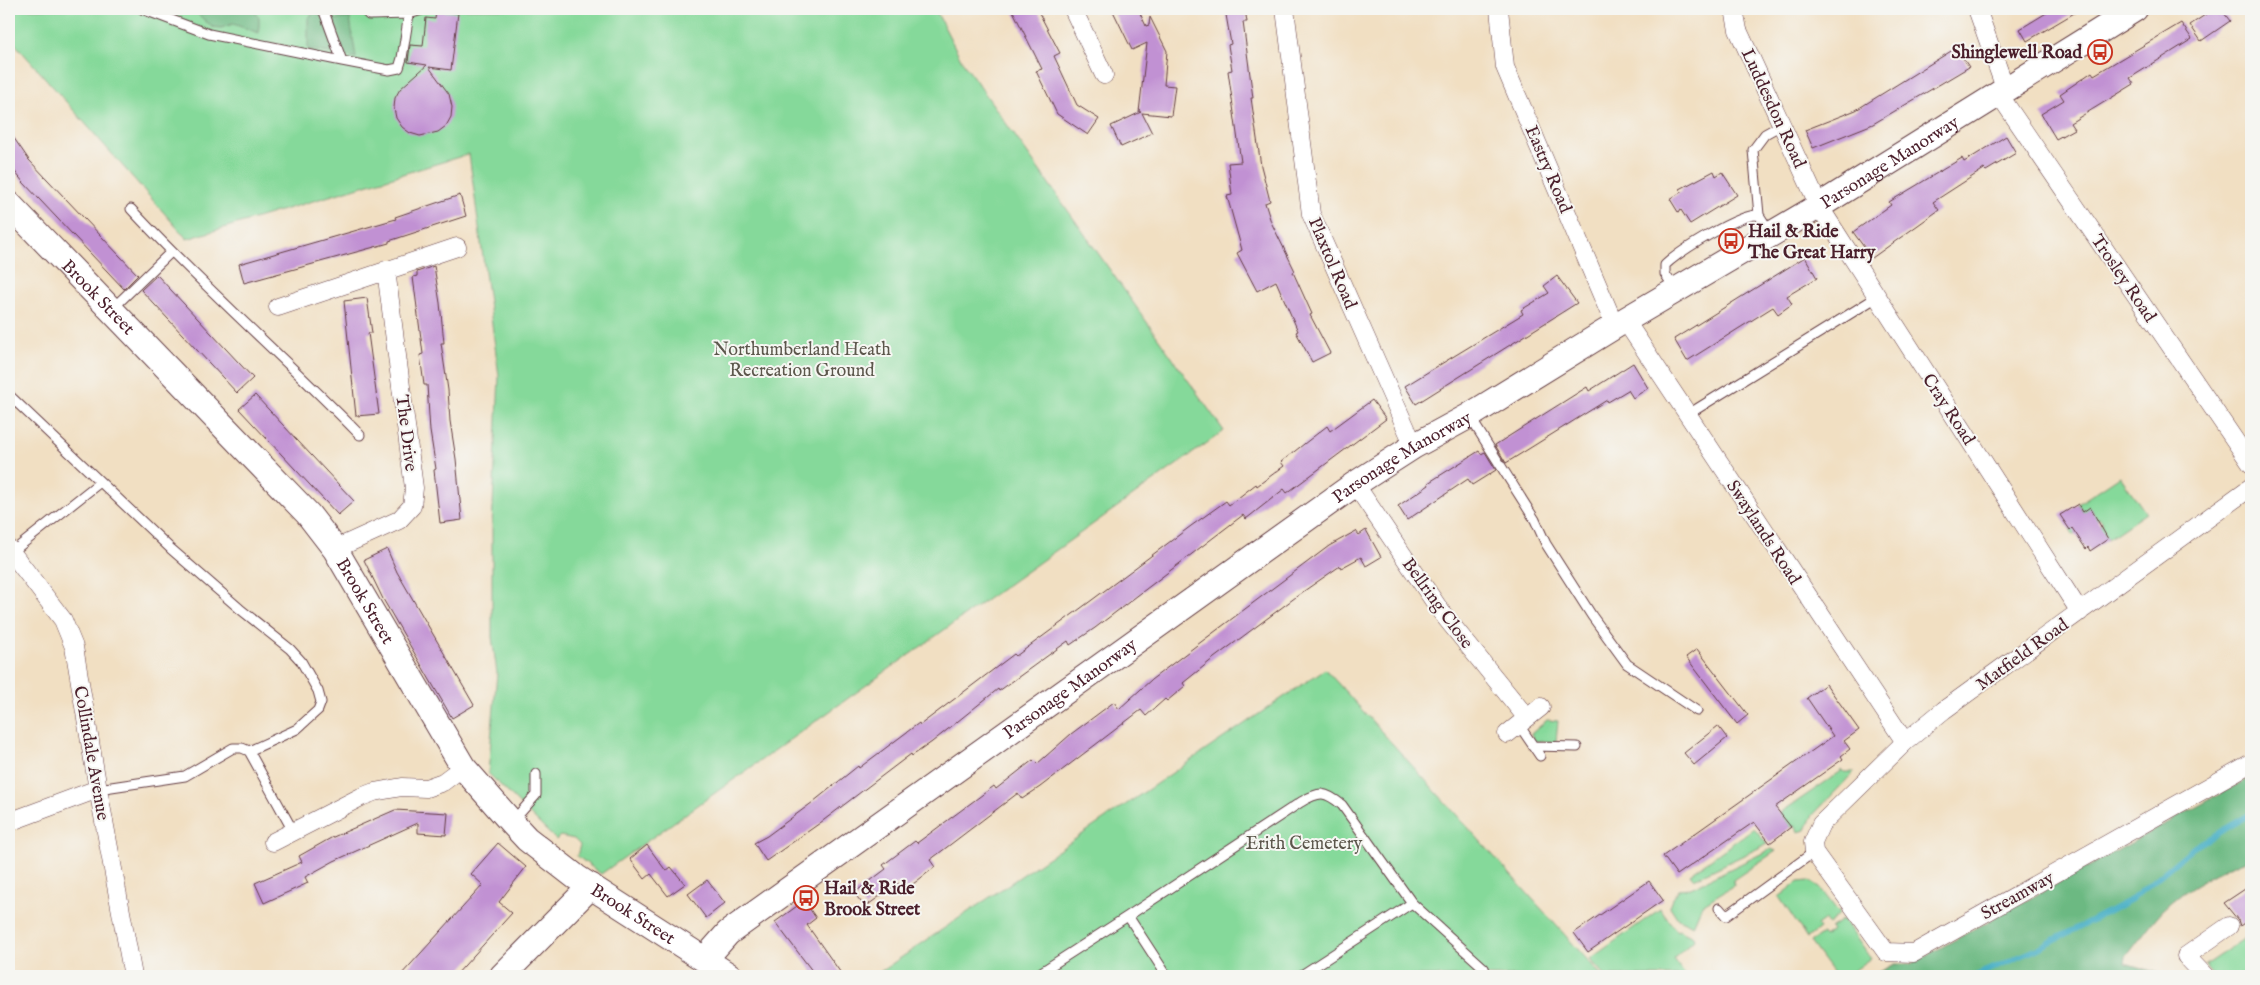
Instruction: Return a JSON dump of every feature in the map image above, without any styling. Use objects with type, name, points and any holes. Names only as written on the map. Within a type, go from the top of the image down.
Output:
[{"type":"street","points":[[1073,9],[1104,75]]},
{"type":"street","name":"Plaxtol Road","points":[[1285,9],[1311,214],[1414,446]]},
{"type":"street","name":"Eastry Road","points":[[1499,9],[1505,66],[1620,323]]},
{"type":"street","name":"Luddesdon Road","points":[[1734,9],[1738,30],[1783,124],[1819,206]]},
{"type":"street","points":[[1977,9],[2001,91]]},
{"type":"street","name":"Parsonage Manorway","points":[[705,959],[728,933],[1355,484],[1414,446],[1469,416],[1620,323],[1677,291],[1765,225],[1819,206],[2135,9]]},
{"type":"street","name":"Trosley Road","points":[[2001,91],[2251,464]]},
{"type":"street","name":"Brook Street","points":[[9,204],[24,222],[111,309],[308,514],[335,549],[463,767],[512,823],[527,839],[576,877],[730,976]]},
{"type":"street","name":"Cray Road","points":[[1819,206],[2080,612]]},
{"type":"street","points":[[278,307],[458,247]]},
{"type":"street","name":"The Drive","points":[[335,549],[399,520],[412,506],[414,488],[386,270]]},
{"type":"street","name":"Swaylands Road","points":[[1620,323],[1687,415],[1905,742]]},
{"type":"street","name":"Bellring Close","points":[[1355,484],[1518,726]]},
{"type":"street","name":"Matfield Road","points":[[1813,847],[1821,824],[1905,742],[1944,710],[2251,487]]},
{"type":"street","name":"Collindale Avenue","points":[[11,551],[63,620],[74,647],[133,976]]},
{"type":"street","points":[[1518,726],[1541,707]]},
{"type":"street","name":"Streamway","points":[[1813,847],[1886,952],[1914,953],[2251,763]]},
{"type":"street","points":[[273,842],[361,797],[374,792],[402,787],[426,788],[443,782],[463,767]]},
{"type":"street","points":[[9,822],[98,789]]},
{"type":"street","points":[[502,976],[591,886]]},
{"type":"street","points":[[2205,976],[2186,956],[2229,926]]},
{"type":"lane","points":[[142,9],[209,34],[389,70],[399,68],[409,14]]},
{"type":"lane","points":[[323,9],[342,61]]},
{"type":"lane","points":[[363,9],[369,15],[409,14],[425,9]]},
{"type":"lane","points":[[1765,225],[1753,150],[1765,134],[1783,124]]},
{"type":"lane","points":[[131,209],[170,252],[360,435]]},
{"type":"lane","points":[[111,309],[170,252]]},
{"type":"lane","points":[[1687,415],[1877,297]]},
{"type":"lane","points":[[9,396],[99,483],[240,609],[290,649],[311,676],[321,702],[318,710],[297,729],[249,751]]},
{"type":"lane","points":[[1469,416],[1535,520],[1546,544],[1592,616],[1627,664],[1697,711]]},
{"type":"lane","points":[[11,551],[99,483]]},
{"type":"lane","points":[[1518,726],[1540,756]]},
{"type":"lane","points":[[1533,746],[1577,747]]},
{"type":"lane","points":[[98,789],[184,776],[233,748],[242,748],[249,751],[293,831]]},
{"type":"lane","points":[[512,823],[536,795],[536,774]]},
{"type":"lane","points":[[1035,976],[1316,794],[1330,796],[1342,805],[1412,903],[1484,968],[1486,976]]},
{"type":"lane","points":[[1719,908],[1726,916],[1813,847]]},
{"type":"lane","points":[[1300,976],[1412,903]]},
{"type":"lane","points":[[1128,916],[1167,976]]},
{"type":"green space","name":"Northumberland Heath Recreation Ground","points":[[9,9],[935,9],[962,61],[1224,431],[601,874],[577,856],[580,845],[574,839],[560,836],[556,840],[488,773],[497,673],[492,637],[492,527],[499,376],[469,154],[187,239],[9,37]]},
{"type":"green space","points":[[192,9],[253,9],[259,18],[259,33],[233,24],[221,28],[212,27]]},
{"type":"green space","points":[[315,12],[330,20],[350,18],[356,58],[308,49],[308,18]]},
{"type":"green space","points":[[2120,476],[2146,513],[2108,539],[2099,525],[2103,523],[2100,518],[2073,535],[2070,530],[2094,513],[2090,508],[2083,512],[2078,504]]},
{"type":"green space","name":"Erith Cemetery","points":[[1325,669],[1602,976],[874,976]]},
{"type":"green space","points":[[1547,720],[1558,721],[1556,742],[1535,741],[1531,734]]},
{"type":"green space","points":[[1843,770],[1845,772],[1854,772],[1812,816],[1806,830],[1798,832],[1796,826],[1791,827],[1780,813]]},
{"type":"green space","points":[[2251,777],[2251,858],[2215,873],[2182,894],[2157,916],[2126,957],[2125,963],[2169,976],[1870,976],[1895,964],[1911,964]]},
{"type":"green space","points":[[1754,828],[1767,844],[1694,879],[1690,874]]},
{"type":"green space","points":[[1771,849],[1776,851],[1733,880],[1734,885],[1702,905],[1693,926],[1678,919],[1669,905],[1679,889],[1691,888]]},
{"type":"green space","points":[[1809,881],[1820,888],[1840,914],[1828,924],[1825,920],[1817,926],[1819,929],[1807,938],[1779,897],[1798,882]]},
{"type":"green space","points":[[1660,909],[1677,931],[1679,930],[1693,937],[1694,940],[1673,959],[1686,976],[1605,976],[1590,959]]},
{"type":"green space","points":[[1843,919],[1871,959],[1846,976],[1835,976],[1810,942],[1822,934],[1824,937],[1832,931],[1830,928]]},
{"type":"green space","points":[[2251,930],[2251,976],[2215,976],[2205,965],[2242,940]]},
{"type":"building","points":[[1012,9],[1037,9],[1060,53],[1054,56],[1077,105],[1099,119],[1088,135],[1057,114],[1036,71],[1042,69]]},
{"type":"building","points":[[1112,9],[1138,9],[1146,26],[1149,25],[1150,17],[1167,51],[1164,85],[1175,86],[1171,116],[1142,113],[1152,133],[1121,147],[1111,126],[1141,112],[1139,112],[1147,43],[1132,50]]},
{"type":"building","points":[[1225,9],[1245,9],[1247,22],[1243,22],[1253,98],[1251,98],[1261,166],[1270,201],[1265,203],[1271,222],[1295,271],[1293,272],[1312,314],[1310,315],[1330,353],[1312,362],[1296,332],[1298,331],[1276,281],[1257,291],[1237,253],[1242,250],[1227,196],[1232,195],[1228,163],[1241,162],[1228,71],[1232,70],[1228,45],[1231,44]]},
{"type":"building","points":[[2053,9],[2081,9],[2027,41],[2020,29]]},
{"type":"building","points":[[2214,9],[2221,9],[2230,21],[2201,41],[2190,25]]},
{"type":"building","points":[[436,11],[458,13],[451,70],[429,67],[449,94],[452,107],[451,117],[446,126],[438,132],[420,136],[410,133],[402,127],[396,118],[395,98],[400,89],[427,65],[408,62],[410,45],[423,46],[426,18],[435,19]]},
{"type":"building","points":[[2181,23],[2192,39],[2130,78],[2134,84],[2070,123],[2074,129],[2056,139],[2041,114],[2064,100],[2060,94],[2092,72],[2094,75]]},
{"type":"building","points":[[1956,48],[1969,67],[1873,124],[1813,148],[1805,130],[1856,110]]},
{"type":"building","points":[[9,131],[29,160],[138,275],[124,289],[23,182],[9,164]]},
{"type":"building","points":[[2006,136],[2016,153],[1986,171],[1984,169],[1933,202],[1939,210],[1872,258],[1853,232],[1891,205],[1889,202],[1962,158],[1964,162]]},
{"type":"building","points":[[1714,171],[1716,176],[1722,172],[1737,195],[1690,224],[1681,210],[1678,212],[1670,199],[1681,192],[1680,189]]},
{"type":"building","points":[[460,195],[466,216],[389,241],[389,243],[244,283],[239,264],[396,219],[395,217]]},
{"type":"building","points":[[1805,257],[1817,278],[1787,296],[1792,304],[1778,314],[1773,307],[1687,361],[1674,339]]},
{"type":"building","points":[[434,266],[440,303],[444,343],[441,343],[462,520],[440,523],[427,385],[424,385],[420,355],[423,354],[413,277],[417,276],[417,272]]},
{"type":"building","points":[[157,275],[253,378],[237,393],[141,290]]},
{"type":"building","points":[[1557,276],[1577,303],[1416,404],[1405,386],[1523,314],[1521,310],[1549,293],[1544,286]]},
{"type":"building","points":[[367,298],[372,333],[368,333],[379,414],[356,416],[344,301]]},
{"type":"building","points":[[1633,363],[1648,388],[1633,398],[1628,390],[1608,402],[1607,400],[1506,463],[1495,445],[1587,387],[1589,391]]},
{"type":"building","points":[[255,395],[354,501],[338,515],[239,409]]},
{"type":"building","points":[[1372,400],[1386,419],[1287,493],[1284,489],[1246,519],[1243,515],[1095,628],[1070,645],[1068,641],[999,691],[998,689],[932,742],[912,756],[911,754],[766,861],[754,843],[767,836],[813,802],[858,766],[859,768],[919,723],[920,725],[1014,654],[1016,656],[1226,501],[1229,505],[1256,484],[1257,486],[1284,466],[1281,462],[1327,426],[1330,431]]},
{"type":"building","points":[[1479,451],[1481,454],[1485,452],[1496,470],[1472,485],[1468,479],[1407,520],[1398,506],[1429,485],[1428,483]]},
{"type":"building","points":[[2078,504],[2083,512],[2090,507],[2108,539],[2090,551],[2088,547],[2086,549],[2072,528],[2070,530],[2060,515]]},
{"type":"building","points":[[1366,530],[1381,557],[1366,566],[1361,557],[1341,568],[1340,566],[1304,591],[1214,658],[1183,683],[1185,686],[1167,701],[1165,699],[1146,716],[1141,710],[1040,787],[1022,799],[1018,793],[930,860],[935,867],[904,891],[898,883],[865,907],[854,893],[886,869],[883,865],[915,841],[917,843],[994,786],[996,789],[1033,760],[1037,764],[1071,734],[1114,702],[1119,709],[1151,680],[1329,546],[1356,531],[1359,535]]},
{"type":"building","points":[[387,549],[397,572],[474,705],[452,718],[383,599],[364,560]]},
{"type":"building","points":[[1697,649],[1748,715],[1737,724],[1686,657]]},
{"type":"building","points":[[1826,684],[1859,730],[1844,741],[1850,749],[1841,756],[1843,759],[1775,807],[1791,827],[1770,843],[1754,822],[1677,875],[1663,856],[1833,736],[1807,698]]},
{"type":"building","points":[[1718,726],[1727,738],[1694,765],[1684,753]]},
{"type":"building","points":[[395,810],[448,813],[446,835],[418,833],[418,823],[334,861],[305,877],[308,883],[264,903],[255,883],[302,862],[299,856],[331,838]]},
{"type":"building","points":[[498,843],[526,867],[499,902],[512,913],[455,976],[400,976],[483,885],[471,874]]},
{"type":"building","points":[[647,845],[666,871],[671,867],[685,884],[668,896],[651,874],[645,879],[630,859]]},
{"type":"building","points":[[707,880],[725,903],[706,918],[688,894]]},
{"type":"building","points":[[1649,881],[1663,900],[1588,952],[1574,933]]},
{"type":"building","points":[[2251,885],[2251,918],[2240,926],[2238,920],[2224,903]]},
{"type":"building","points":[[804,901],[816,918],[807,925],[843,976],[816,976],[775,922]]},
{"type":"waterway","points":[[1975,976],[2035,950],[2132,899],[2194,847],[2251,814]]},
{"type":"place","name":"Shinglewell Road","points":[[2100,52]]},
{"type":"place","name":"Hail & Ride The Great Harry","points":[[1731,241]]},
{"type":"place","name":"Hail & Ride Brook Street","points":[[806,898]]}]
